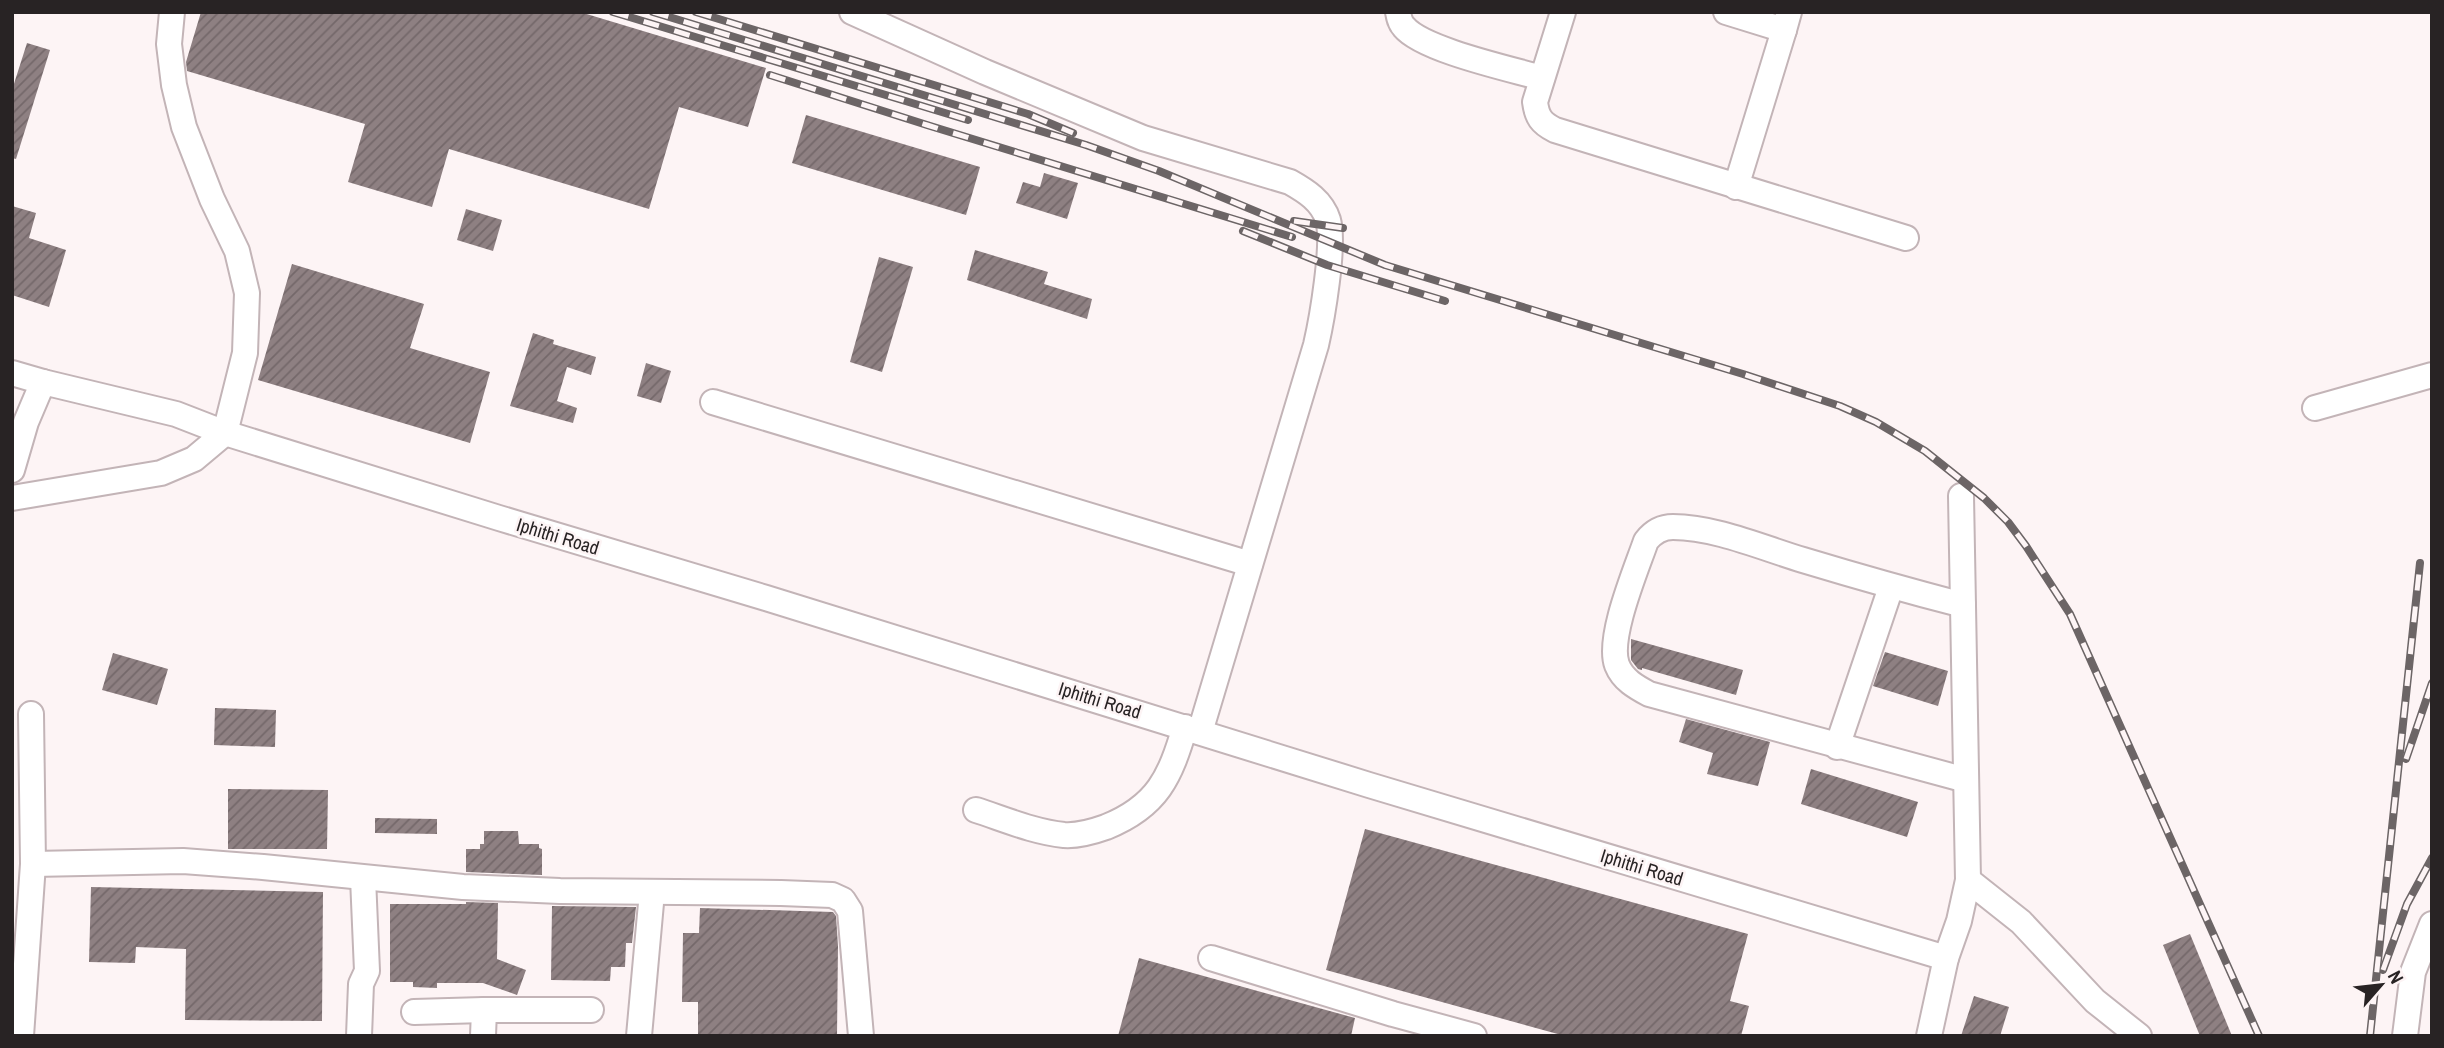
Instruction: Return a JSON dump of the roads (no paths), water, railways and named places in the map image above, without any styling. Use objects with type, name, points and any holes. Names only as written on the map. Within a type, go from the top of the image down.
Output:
[{"type":"lane","points":[[12,498],[161,472],[194,459],[225,433],[245,353],[247,293],[237,251],[212,199],[184,127],[174,85],[169,44],[172,12]]},
{"type":"lane","points":[[852,12],[985,72],[1143,138],[1290,182],[1310,194],[1321,206],[1328,220],[1330,244],[1321,322],[1250,564],[1192,729],[1163,784],[1135,813],[1119,822],[1084,834],[1067,835],[1035,829],[976,810]]},
{"type":"lane","points":[[1398,12],[1404,27],[1414,36],[1437,46],[1542,79]]},
{"type":"lane","points":[[1563,12],[1535,102],[1536,114],[1543,124],[1567,134],[1906,239]]},
{"type":"lane","points":[[1726,12],[1786,21],[1736,187]]},
{"type":"lane","name":"Iphithi Road","points":[[12,373],[176,414],[225,433],[1382,789],[1946,958]]},
{"type":"lane","points":[[2315,408],[2432,375]]},
{"type":"lane","points":[[12,470],[26,422],[43,382]]},
{"type":"lane","points":[[713,402],[1250,564]]},
{"type":"lane","points":[[1928,1036],[1968,880],[1961,496]]},
{"type":"lane","points":[[1963,605],[1891,587],[1713,533],[1665,527],[1646,541],[1616,637],[1616,661],[1624,677],[1649,694],[1966,780]]},
{"type":"lane","points":[[1837,747],[1891,587]]},
{"type":"lane","points":[[21,1036],[33,864],[31,714]]},
{"type":"lane","points":[[33,864],[183,861],[477,888],[832,895],[843,900],[850,911],[861,1036]]},
{"type":"lane","points":[[359,1036],[361,984],[367,971],[363,878]]},
{"type":"lane","points":[[1968,880],[2021,922],[2095,1001],[2139,1036]]},
{"type":"lane","points":[[639,1036],[652,892]]},
{"type":"lane","points":[[2405,1036],[2413,972],[2432,924]]},
{"type":"lane","points":[[1211,958],[1389,1025],[1474,1036]]},
{"type":"lane","points":[[367,971],[375,984],[374,1036]]},
{"type":"lane","points":[[483,1036],[484,1010]]},
{"type":"lane","points":[[414,1012],[591,1010]]},
{"type":"railway","points":[[613,12],[968,120]]},
{"type":"railway","points":[[653,12],[1086,145],[1159,171],[1385,265],[1840,406],[1876,422],[1925,451],[1984,498],[2008,522],[2070,614],[2259,1036]]},
{"type":"railway","points":[[696,12],[1028,114],[1073,133]]},
{"type":"railway","points":[[770,75],[1292,237]]},
{"type":"railway","points":[[1294,221],[1343,228]]},
{"type":"railway","points":[[1243,231],[1327,265],[1445,301]]},
{"type":"railway","points":[[2370,1036],[2420,563]]},
{"type":"railway","points":[[2406,759],[2432,683]]},
{"type":"railway","points":[[2383,970],[2407,904],[2432,858]]}]
